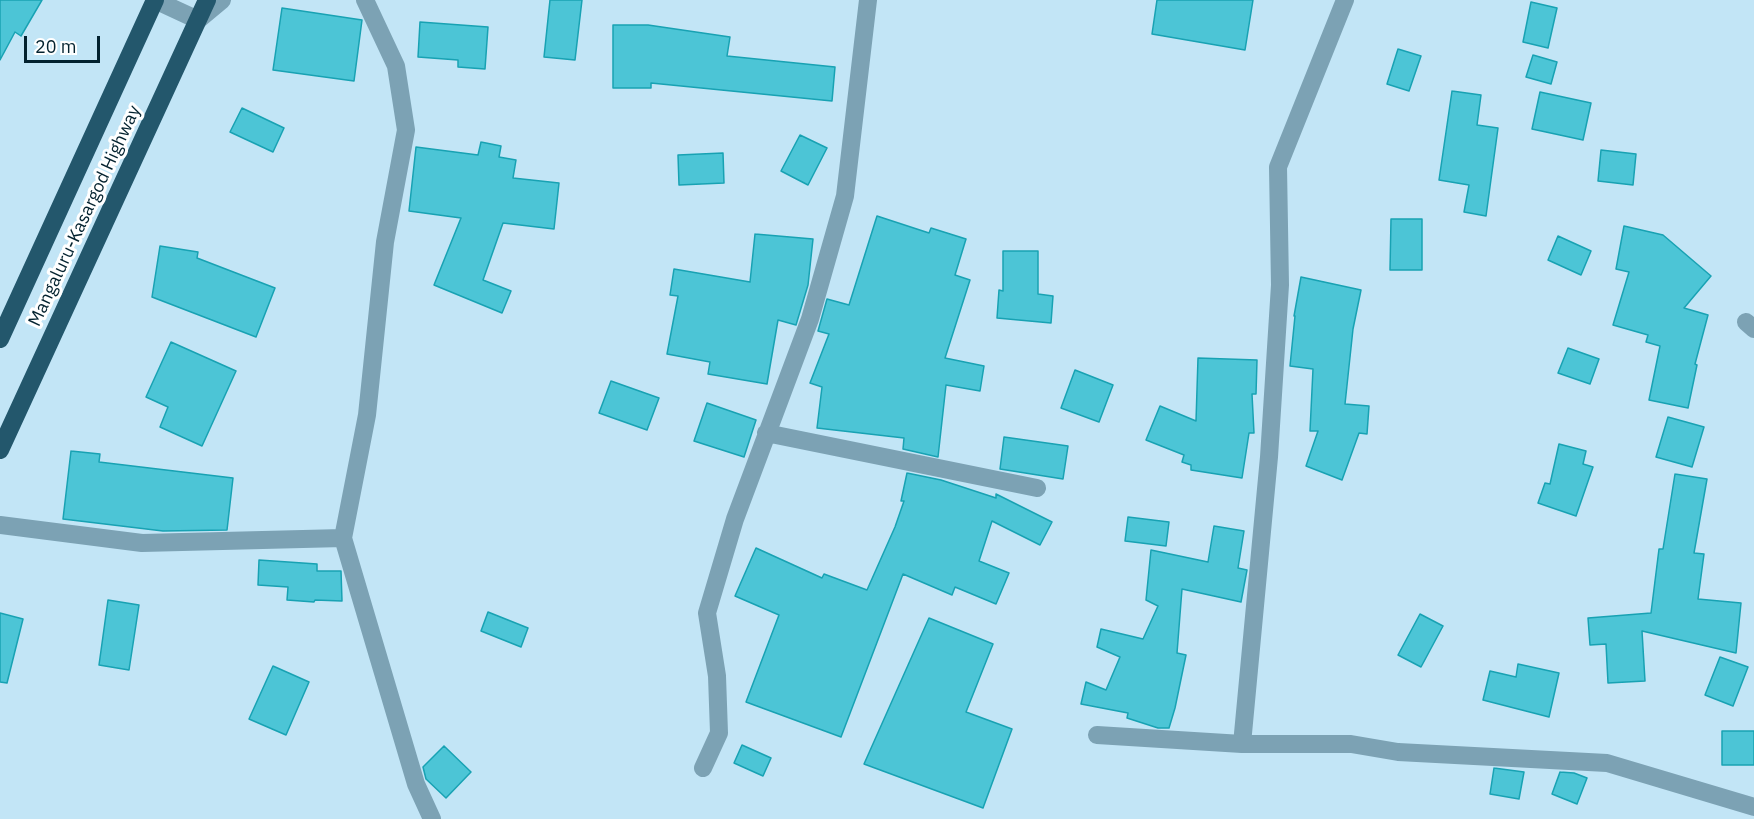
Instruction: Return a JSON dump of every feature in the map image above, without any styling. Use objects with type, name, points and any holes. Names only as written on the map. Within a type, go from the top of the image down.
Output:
[{"type":"highway","name":"Mangaluru-Kasargod Highway","points":[[0,339],[155,0]]},
{"type":"highway","name":"Mangaluru-Kasargod Highway","points":[[0,450],[207,0]]},
{"type":"street","points":[[155,0],[198,20],[222,0]]},
{"type":"street","points":[[365,0],[396,66],[406,130],[385,242],[367,414],[343,538],[416,784],[432,819]]},
{"type":"street","points":[[703,768],[719,733],[717,676],[707,613],[735,519],[810,319],[845,196],[868,0]]},
{"type":"street","points":[[1242,744],[1269,456],[1280,285],[1278,167],[1345,0]]},
{"type":"street","points":[[766,433],[1037,488]]},
{"type":"street","points":[[0,525],[142,543],[343,538]]},
{"type":"street","points":[[1097,735],[1242,744],[1351,744],[1398,752],[1607,763],[1754,807]]},
{"type":"building","points":[[0,0],[42,0],[21,36],[15,32],[0,60]]},
{"type":"building","points":[[550,0],[582,0],[575,60],[544,57]]},
{"type":"building","points":[[1157,0],[1253,0],[1245,50],[1152,34]]},
{"type":"building","points":[[1531,2],[1557,8],[1548,48],[1523,42]]},
{"type":"building","points":[[282,8],[362,20],[354,81],[273,70]]},
{"type":"building","points":[[420,22],[488,27],[485,69],[458,67],[458,60],[418,57]]},
{"type":"building","points":[[613,25],[648,25],[730,37],[727,56],[835,67],[832,101],[651,83],[651,88],[613,88]]},
{"type":"building","points":[[1398,49],[1421,56],[1409,91],[1387,84]]},
{"type":"building","points":[[1533,55],[1557,62],[1551,84],[1526,77]]},
{"type":"building","points":[[1452,91],[1481,95],[1477,125],[1498,128],[1486,216],[1464,212],[1469,185],[1439,180]]},
{"type":"building","points":[[1540,92],[1591,103],[1583,140],[1532,129]]},
{"type":"building","points":[[242,108],[284,128],[273,152],[230,132]]},
{"type":"building","points":[[800,135],[827,148],[808,185],[781,171]]},
{"type":"building","points":[[481,142],[501,146],[499,157],[516,160],[513,178],[559,183],[554,229],[503,223],[483,280],[511,291],[502,313],[434,285],[461,218],[409,211],[416,147],[478,155]]},
{"type":"building","points":[[1601,150],[1636,154],[1633,185],[1598,181]]},
{"type":"building","points":[[723,153],[724,183],[679,185],[678,155]]},
{"type":"building","points":[[877,216],[929,233],[931,228],[966,239],[955,275],[970,280],[945,358],[984,366],[980,391],[946,385],[938,457],[903,449],[904,438],[817,428],[822,387],[810,383],[829,334],[818,331],[827,299],[849,305]]},
{"type":"building","points":[[1391,219],[1422,219],[1422,270],[1390,270]]},
{"type":"building","points":[[1624,226],[1663,235],[1711,276],[1684,308],[1708,315],[1695,364],[1697,365],[1688,408],[1649,400],[1660,346],[1646,342],[1648,335],[1613,325],[1629,272],[1616,269]]},
{"type":"building","points":[[755,234],[813,239],[808,285],[796,325],[778,320],[767,384],[708,374],[710,362],[667,354],[678,296],[670,295],[674,269],[750,282]]},
{"type":"building","points":[[1558,236],[1591,251],[1581,275],[1548,260]]},
{"type":"building","points":[[160,246],[198,252],[197,258],[275,288],[256,337],[152,297]]},
{"type":"building","points":[[1003,251],[1038,251],[1038,294],[1053,296],[1051,323],[997,318],[999,290],[1003,291]]},
{"type":"building","points":[[1301,277],[1361,290],[1353,329],[1345,404],[1369,406],[1367,434],[1359,433],[1342,480],[1306,466],[1318,431],[1310,431],[1313,369],[1290,366],[1294,316]]},
{"type":"building","points":[[171,342],[236,371],[202,446],[160,427],[168,407],[146,397]]},
{"type":"building","points":[[1568,348],[1599,359],[1590,384],[1558,373]]},
{"type":"building","points":[[1198,358],[1257,360],[1256,394],[1252,394],[1254,433],[1249,433],[1242,478],[1191,470],[1191,465],[1182,462],[1184,455],[1146,440],[1160,406],[1196,421]]},
{"type":"building","points":[[1075,370],[1113,385],[1099,422],[1061,408]]},
{"type":"building","points":[[611,381],[659,398],[647,430],[599,413]]},
{"type":"building","points":[[707,403],[756,420],[744,457],[694,441]]},
{"type":"building","points":[[1668,417],[1704,427],[1692,467],[1656,457]]},
{"type":"building","points":[[1004,437],[1068,446],[1063,479],[1000,469]]},
{"type":"building","points":[[1559,444],[1586,451],[1583,464],[1593,467],[1576,516],[1538,503],[1545,483],[1550,484]]},
{"type":"building","points":[[71,451],[100,454],[99,462],[233,478],[227,530],[163,531],[63,519]]},
{"type":"building","points":[[907,473],[941,480],[996,498],[996,494],[1052,522],[1040,545],[992,521],[979,561],[1009,573],[996,604],[955,587],[952,595],[903,574],[841,737],[746,702],[779,615],[735,596],[756,548],[822,578],[824,574],[867,590],[904,501],[901,501]]},
{"type":"building","points":[[1675,474],[1707,479],[1694,553],[1704,554],[1698,599],[1741,603],[1736,653],[1642,631],[1645,681],[1608,683],[1606,644],[1590,645],[1588,618],[1651,613],[1659,549],[1663,549]]},
{"type":"building","points":[[1128,517],[1169,522],[1166,546],[1125,541]]},
{"type":"building","points":[[1214,526],[1244,531],[1238,568],[1247,570],[1241,602],[1182,589],[1177,653],[1186,655],[1169,728],[1158,728],[1127,718],[1128,713],[1081,704],[1086,682],[1106,690],[1120,657],[1097,647],[1101,629],[1143,639],[1158,606],[1146,600],[1151,550],[1208,562]]},
{"type":"building","points":[[259,560],[317,564],[317,571],[341,571],[342,601],[287,600],[288,587],[258,585]]},
{"type":"building","points":[[108,600],[139,605],[129,670],[99,665]]},
{"type":"building","points":[[488,612],[528,628],[521,647],[481,631]]},
{"type":"building","points":[[0,613],[23,619],[7,683],[0,682]]},
{"type":"building","points":[[1420,614],[1443,626],[1421,667],[1398,655]]},
{"type":"building","points":[[929,618],[993,644],[966,712],[1012,729],[983,808],[864,764]]},
{"type":"building","points":[[1720,657],[1748,667],[1733,706],[1705,695]]},
{"type":"building","points":[[1518,664],[1559,673],[1549,717],[1483,700],[1490,671],[1516,677]]},
{"type":"building","points":[[273,666],[309,682],[286,735],[249,719]]},
{"type":"building","points":[[1722,731],[1754,731],[1754,765],[1722,765]]},
{"type":"building","points":[[742,745],[771,758],[763,776],[734,763]]},
{"type":"building","points":[[444,746],[471,772],[446,798],[426,779],[423,767]]},
{"type":"building","points":[[1494,768],[1524,772],[1519,799],[1490,794]]},
{"type":"building","points":[[1560,772],[1574,773],[1587,778],[1577,804],[1552,794]]}]
